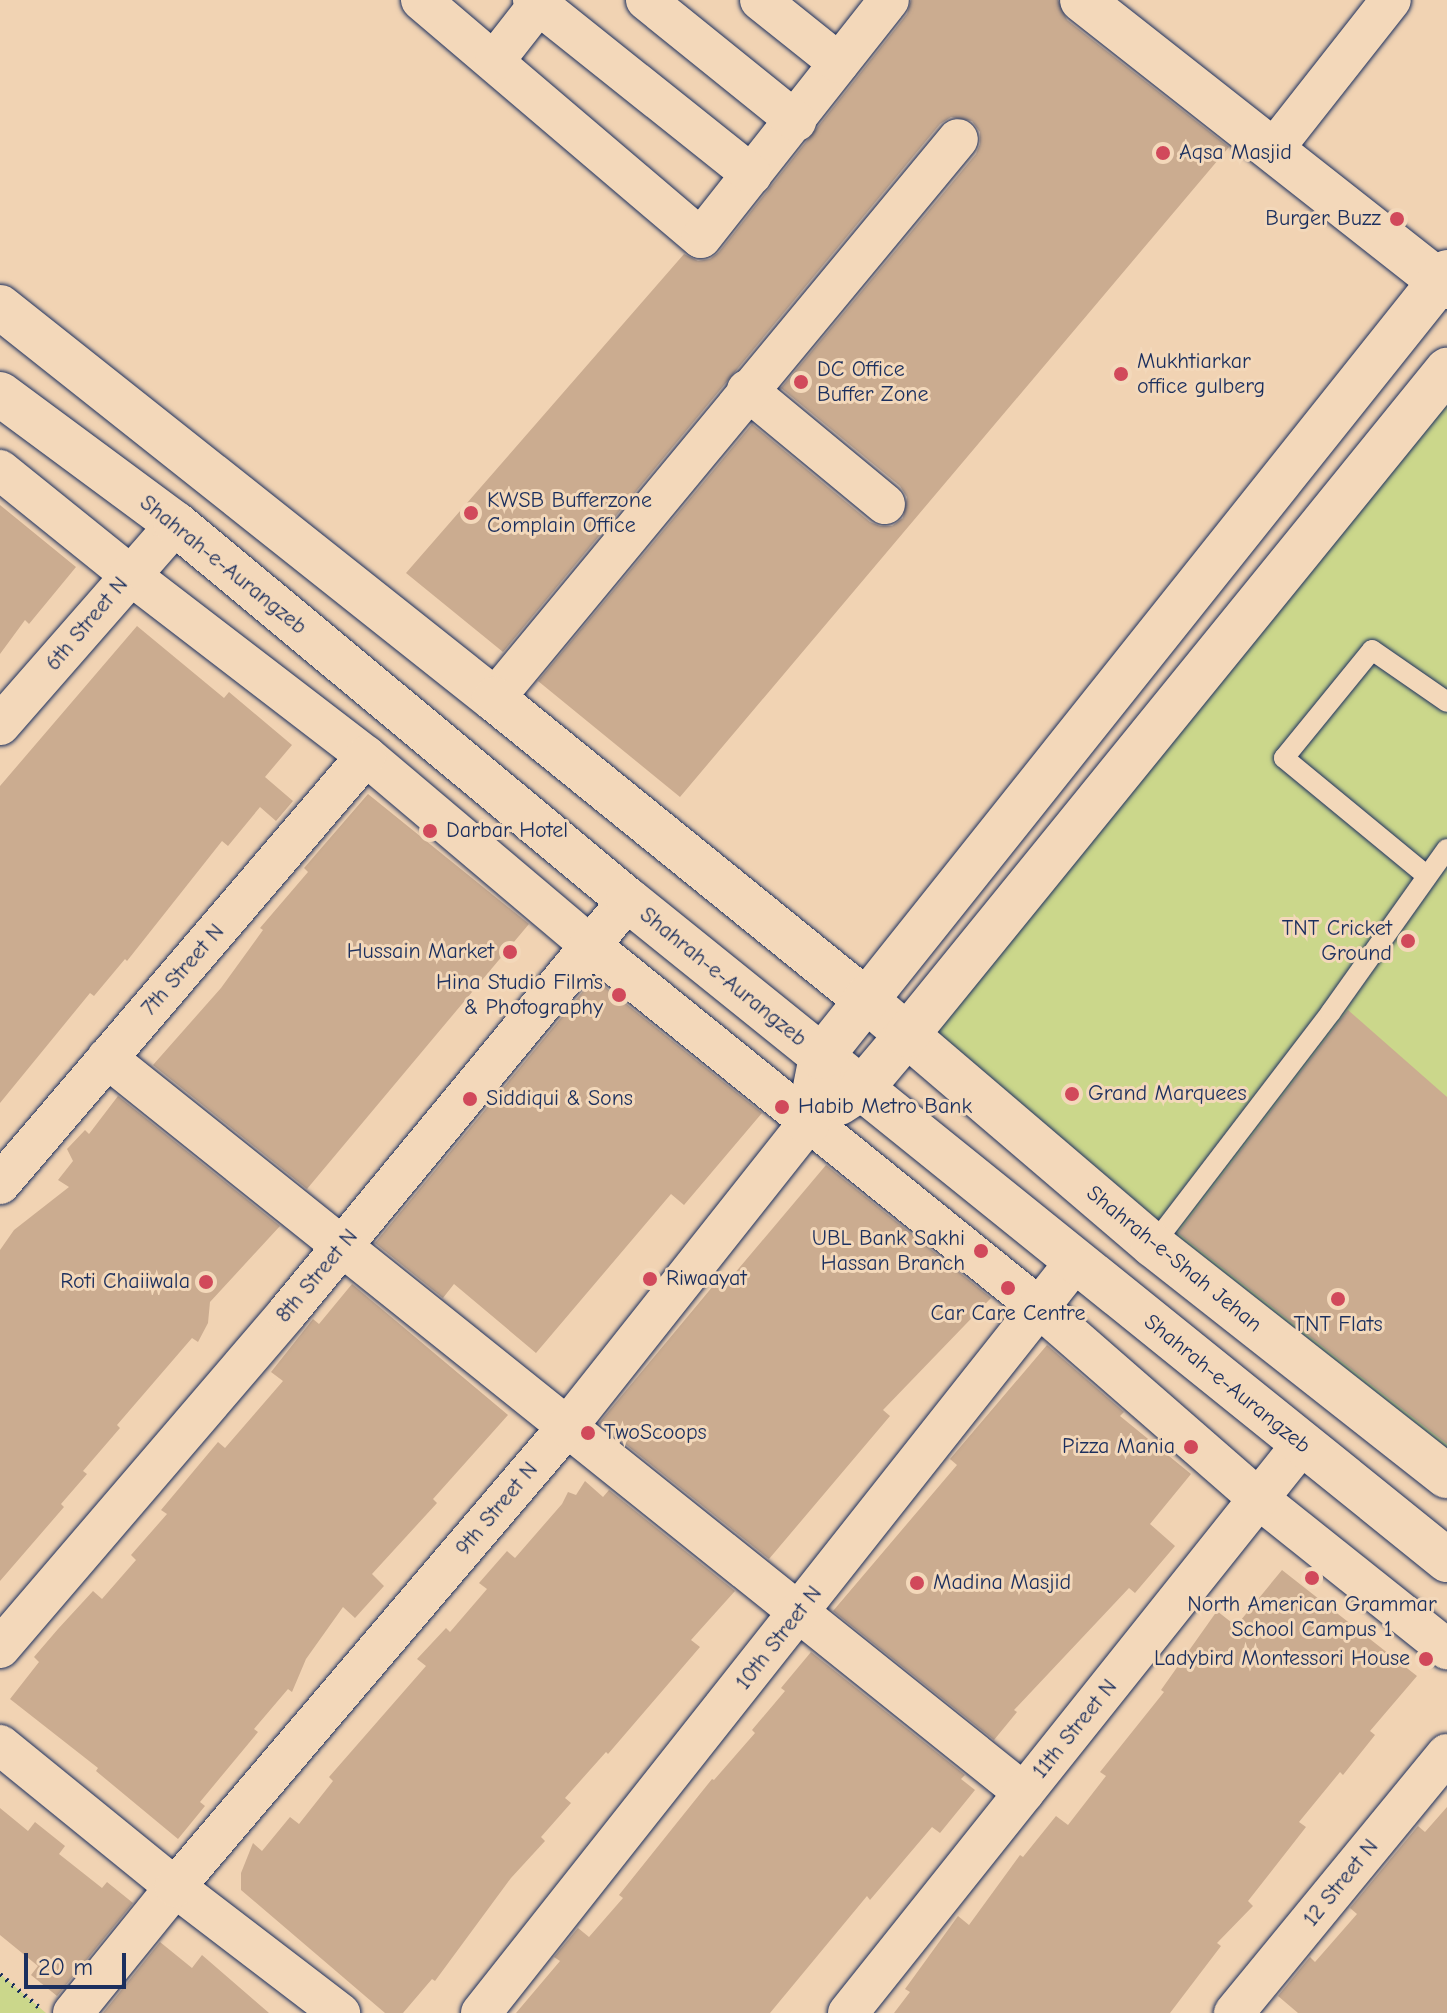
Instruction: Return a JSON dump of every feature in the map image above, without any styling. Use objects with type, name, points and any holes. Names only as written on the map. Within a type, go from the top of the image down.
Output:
[{"type":"main road","points":[[808,1123],[821,1057],[1445,280],[1272,151],[1082,0]]},
{"type":"main road","points":[[0,307],[494,699],[907,1035]]},
{"type":"main road","points":[[808,1123],[862,1088],[907,1035],[1447,370]]},
{"type":"main road","name":"Shahrah-e-Aurangzeb","points":[[0,394],[176,524],[628,900],[1447,1560]]},
{"type":"main road","name":"Shahrah-e-Shah Jehan","points":[[907,1035],[1153,1245],[1447,1476]]},
{"type":"street","points":[[421,0],[701,238],[796,121],[880,3]]},
{"type":"street","points":[[646,0],[796,121]]},
{"type":"street","points":[[760,0],[839,63]]},
{"type":"street","points":[[1272,151],[1391,0]]},
{"type":"street","points":[[495,60],[538,1],[752,175]]},
{"type":"street","points":[[494,699],[958,139]]},
{"type":"street","points":[[747,390],[885,504]]},
{"type":"street","points":[[0,470],[129,574],[366,756],[590,945],[1041,1309],[1259,1499],[1447,1649]]},
{"type":"street","name":"6th Street N","points":[[0,725],[129,574],[176,524]]},
{"type":"street","name":"7th Street N","points":[[0,1184],[366,756]]},
{"type":"street","name":"8th Street N","points":[[0,1648],[341,1246],[628,900]]},
{"type":"street","points":[[107,1058],[1024,1793]]},
{"type":"street","name":"9th Street N","points":[[73,2013],[175,1887],[567,1427],[808,1123]]},
{"type":"street","name":"10th Street N","points":[[481,2013],[1041,1309],[1075,1262]]},
{"type":"street","name":"11th Street N","points":[[848,2013],[1302,1444]]},
{"type":"street","points":[[0,1745],[175,1887],[340,2013]]},
{"type":"street","name":"12 Street N","points":[[1234,2013],[1447,1754]]},
{"type":"lane","points":[[1426,875],[1284,758],[1372,650],[1447,702]]},
{"type":"lane","points":[[1153,1245],[1331,1012],[1447,849]]},
{"type":"path","points":[[0,1974],[46,2013]]},
{"type":"green space","points":[[1447,360],[1447,1480],[906,1038]]},
{"type":"green space","points":[[0,1974],[46,2013],[0,2013]]},
{"type":"building","name":"DC Office Buffer Zone","points":[[911,0],[1058,0],[1067,20],[1229,147],[680,797],[538,681],[752,424],[870,522],[892,526],[903,518],[907,497],[900,486],[781,388],[976,154],[980,132],[972,121],[951,117],[940,124],[503,652],[406,573],[684,254],[698,261],[710,259],[719,252],[907,14]]},
{"type":"building","points":[[0,505],[76,567],[29,624],[25,620],[0,654]]},
{"type":"building","points":[[137,626],[224,698],[229,692],[292,745],[265,777],[293,801],[276,821],[260,807],[228,846],[222,841],[127,961],[125,959],[94,996],[90,993],[0,1103],[0,786]]},
{"type":"building","points":[[368,794],[529,924],[307,1189],[153,1065],[221,988],[263,930],[260,928],[308,872],[304,868]]},
{"type":"building","points":[[594,978],[762,1113],[684,1205],[671,1194],[536,1353],[454,1284],[443,1298],[375,1243]]},
{"type":"building","name":"TNT Flats","points":[[1348,1010],[1447,1097],[1447,1444],[1178,1233]]},
{"type":"building","points":[[118,1096],[280,1226],[210,1302],[208,1323],[198,1342],[192,1338],[117,1425],[120,1428],[83,1471],[87,1474],[61,1504],[64,1507],[0,1581],[0,1250],[14,1230],[69,1187],[58,1180],[73,1161],[67,1149],[85,1130],[89,1134]]},
{"type":"building","points":[[826,1165],[991,1298],[883,1410],[890,1416],[769,1559],[599,1423],[723,1274],[729,1280]]},
{"type":"building","points":[[352,1284],[508,1415],[433,1499],[437,1503],[372,1574],[384,1586],[355,1618],[343,1607],[306,1659],[292,1692],[288,1689],[254,1729],[258,1732],[200,1802],[205,1806],[178,1839],[96,1771],[98,1768],[10,1699],[39,1662],[34,1657],[58,1629],[93,1591],[102,1599],[136,1560],[131,1555],[167,1514],[161,1510],[218,1442],[225,1448],[283,1381],[271,1372],[313,1319],[319,1324]]},
{"type":"building","points":[[1047,1345],[1124,1412],[1120,1416],[1191,1474],[1150,1524],[1175,1546],[1135,1593],[1129,1588],[1014,1710],[1017,1712],[994,1740],[833,1611],[957,1465],[950,1459]]},
{"type":"building","points":[[585,1481],[603,1497],[609,1490],[735,1591],[691,1640],[700,1647],[608,1754],[606,1752],[565,1798],[571,1803],[541,1837],[545,1841],[511,1878],[435,1981],[432,1979],[403,2013],[385,2013],[241,1890],[241,1873],[253,1843],[262,1851],[290,1817],[299,1824],[333,1781],[329,1777],[426,1666],[417,1659],[446,1628],[450,1632],[487,1589],[479,1583],[507,1551],[515,1558],[562,1504],[568,1492],[576,1495]]},
{"type":"building","points":[[1282,1570],[1417,1676],[1370,1731],[1375,1735],[1343,1775],[1340,1772],[1299,1822],[1306,1827],[1248,1901],[1253,1906],[1217,1943],[1221,1946],[1170,2013],[894,2013],[910,1992],[905,1989],[958,1916],[969,1925],[1020,1855],[1023,1857],[1056,1816],[1068,1825],[1106,1776],[1100,1772],[1164,1692],[1161,1690],[1217,1611],[1236,1626]]},
{"type":"building","points":[[811,1652],[965,1775],[961,1779],[975,1790],[940,1833],[932,1827],[870,1900],[867,1896],[770,2013],[516,2013],[560,1961],[554,1957],[578,1928],[589,1937],[623,1898],[619,1895],[712,1779],[755,1733],[752,1730],[785,1691],[781,1688]]},
{"type":"building","points":[[1447,1807],[1447,2013],[1298,2013],[1278,1996],[1310,1957],[1315,1962],[1357,1914],[1350,1908],[1418,1826],[1425,1832]]},
{"type":"building","points":[[0,1808],[28,1831],[35,1822],[65,1846],[59,1854],[102,1888],[107,1882],[133,1903],[57,1996],[31,1975],[38,1966],[0,1935]]},
{"type":"building","points":[[160,1942],[192,1968],[202,1955],[269,2013],[103,2013]]},
{"type":"place","name":"Aqsa Masjid","points":[[1163,153]]},
{"type":"place","name":"Burger Buzz","points":[[1397,219]]},
{"type":"place","name":"Mukhtiarkar office gulberg","points":[[1121,374]]},
{"type":"place","name":"DC Office Buffer Zone","points":[[801,382]]},
{"type":"place","name":"KWSB Bufferzone Complain Office","points":[[471,513]]},
{"type":"place","name":"Darbar Hotel","points":[[430,831]]},
{"type":"place","name":"TNT Cricket Ground","points":[[1408,941]]},
{"type":"place","name":"Hussain Market","points":[[510,952]]},
{"type":"place","name":"Hina Studio Films & Photography","points":[[619,995]]},
{"type":"place","name":"Grand Marquees","points":[[1072,1094]]},
{"type":"place","name":"Siddiqui & Sons","points":[[470,1099]]},
{"type":"place","name":"Habib Metro Bank","points":[[782,1107]]},
{"type":"place","name":"UBL Bank Sakhi Hassan Branch","points":[[981,1251]]},
{"type":"place","name":"Riwaayat","points":[[650,1279]]},
{"type":"place","name":"Roti Chaiiwala","points":[[206,1282]]},
{"type":"place","name":"Car Care Centre","points":[[1008,1288]]},
{"type":"place","name":"TNT Flats","points":[[1338,1299]]},
{"type":"place","name":"TwoScoops","points":[[588,1433]]},
{"type":"place","name":"Pizza Mania","points":[[1191,1447]]},
{"type":"place","name":"North American Grammar School Campus 1","points":[[1312,1578]]},
{"type":"place","name":"Madina Masjid","points":[[917,1583]]},
{"type":"place","name":"Ladybird Montessori House","points":[[1426,1659]]}]
